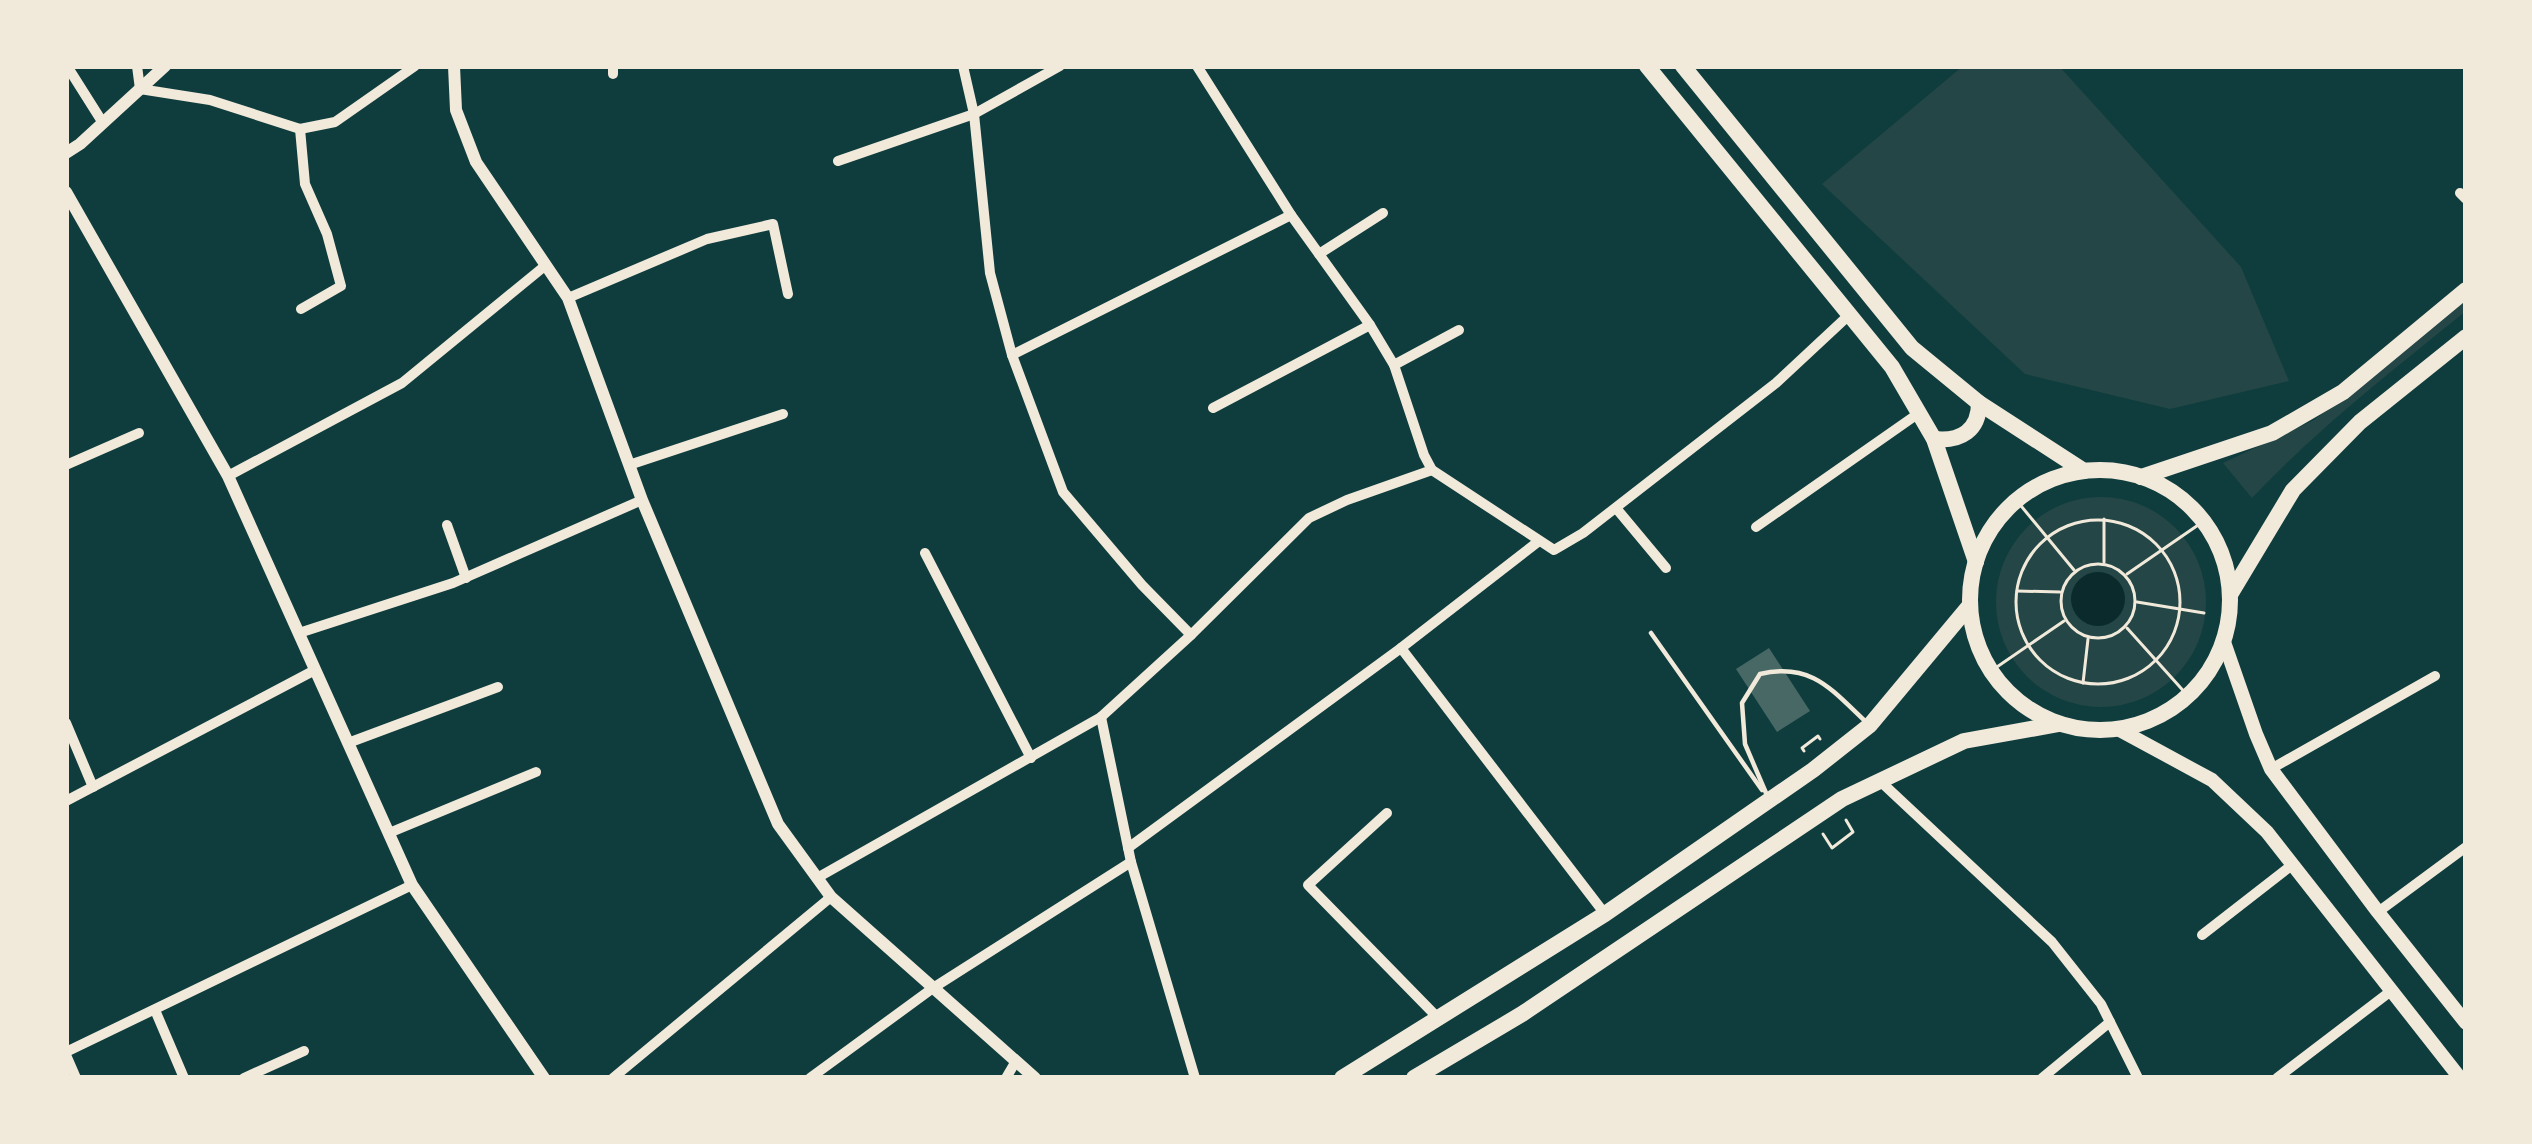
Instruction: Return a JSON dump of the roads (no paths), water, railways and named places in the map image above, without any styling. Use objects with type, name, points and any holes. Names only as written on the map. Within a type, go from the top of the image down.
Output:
[{"type":"main road","points":[[1647,66],[1892,367],[1934,439],[1976,562]]},
{"type":"main road","points":[[1694,70],[1912,349],[1979,403],[2084,471]]},
{"type":"main road","points":[[2141,477],[2272,433],[2343,392],[2466,290]]},
{"type":"main road","points":[[2230,594],[2293,490],[2360,422],[2466,337]]},
{"type":"main road","points":[[1934,439],[1968,433],[1979,403]]},
{"type":"main road","points":[[2084,471],[2141,477],[2186,502],[2218,543],[2230,594],[2224,642],[2215,662],[2188,696],[2167,712],[2118,729],[2060,724],[2021,704],[1980,651],[1970,605],[1976,562],[1999,518],[2048,482],[2084,471]]},
{"type":"main road","points":[[1342,1078],[1605,914],[1814,770],[1870,725],[1970,605]]},
{"type":"main road","points":[[2224,642],[2271,769],[2466,1023]]},
{"type":"main road","points":[[1414,1078],[1522,1014],[1842,799],[1964,741],[2060,724]]},
{"type":"main road","points":[[2118,729],[2212,780],[2267,832],[2460,1078]]},
{"type":"street","points":[[67,66],[103,122]]},
{"type":"street","points":[[137,66],[140,89]]},
{"type":"street","points":[[66,153],[165,66]]},
{"type":"street","points":[[140,89],[209,100],[301,129],[335,122],[416,66]]},
{"type":"street","points":[[454,66],[456,110],[476,162],[568,298],[642,500],[778,824],[831,897],[1036,1078]]},
{"type":"street","points":[[963,66],[974,114],[990,273],[1012,355],[1063,492],[1191,635]]},
{"type":"street","points":[[838,161],[974,114],[1060,66]]},
{"type":"street","points":[[1197,66],[1394,365],[1432,470],[1554,550],[1583,533],[1776,383],[1849,315]]},
{"type":"street","points":[[301,129],[305,184],[327,234],[341,286],[301,309]]},
{"type":"street","points":[[66,192],[228,476],[412,885],[544,1078]]},
{"type":"street","points":[[1319,254],[1383,213]]},
{"type":"street","points":[[1012,355],[1291,215]]},
{"type":"street","points":[[568,298],[707,239],[773,224],[788,295]]},
{"type":"street","points":[[228,476],[402,383],[546,265]]},
{"type":"street","points":[[1213,408],[1370,325]]},
{"type":"street","points":[[1394,365],[1459,330]]},
{"type":"street","points":[[1756,527],[1919,413]]},
{"type":"street","points":[[629,465],[783,414]]},
{"type":"street","points":[[66,465],[139,433]]},
{"type":"street","points":[[817,878],[1101,717],[1309,518],[1432,470]]},
{"type":"street","points":[[298,633],[466,578],[642,500]]},
{"type":"street","points":[[1616,508],[1666,568]]},
{"type":"street","points":[[447,525],[466,578]]},
{"type":"street","points":[[1128,848],[1539,541]]},
{"type":"street","points":[[925,553],[1031,758]]},
{"type":"street","points":[[1401,648],[1605,914]]},
{"type":"street","points":[[66,801],[315,670]]},
{"type":"street","points":[[2271,769],[2435,676]]},
{"type":"street","points":[[348,743],[498,688]]},
{"type":"street","points":[[1101,717],[1131,862],[1195,1078]]},
{"type":"street","points":[[66,723],[92,787]]},
{"type":"street","points":[[389,833],[536,772]]},
{"type":"street","points":[[1880,781],[2052,942],[2101,1004],[2138,1078]]},
{"type":"street","points":[[1387,813],[1308,885],[1439,1019]]},
{"type":"street","points":[[2378,912],[2466,847]]},
{"type":"street","points":[[810,1078],[933,988],[1131,862]]},
{"type":"street","points":[[2202,935],[2292,865]]},
{"type":"street","points":[[76,1078],[66,1054],[412,885]]},
{"type":"street","points":[[613,1078],[831,897]]},
{"type":"street","points":[[2277,1078],[2391,991]]},
{"type":"street","points":[[154,1010],[184,1078]]},
{"type":"street","points":[[2042,1078],[2110,1022]]},
{"type":"street","points":[[244,1078],[304,1051]]},
{"type":"street","points":[[1006,1078],[1016,1061]]},
{"type":"lane","points":[[1651,633],[1769,800]]},
{"type":"lane","points":[[1769,800],[1745,744],[1742,703],[1760,674],[1793,670],[1821,680],[1870,725]]}]
